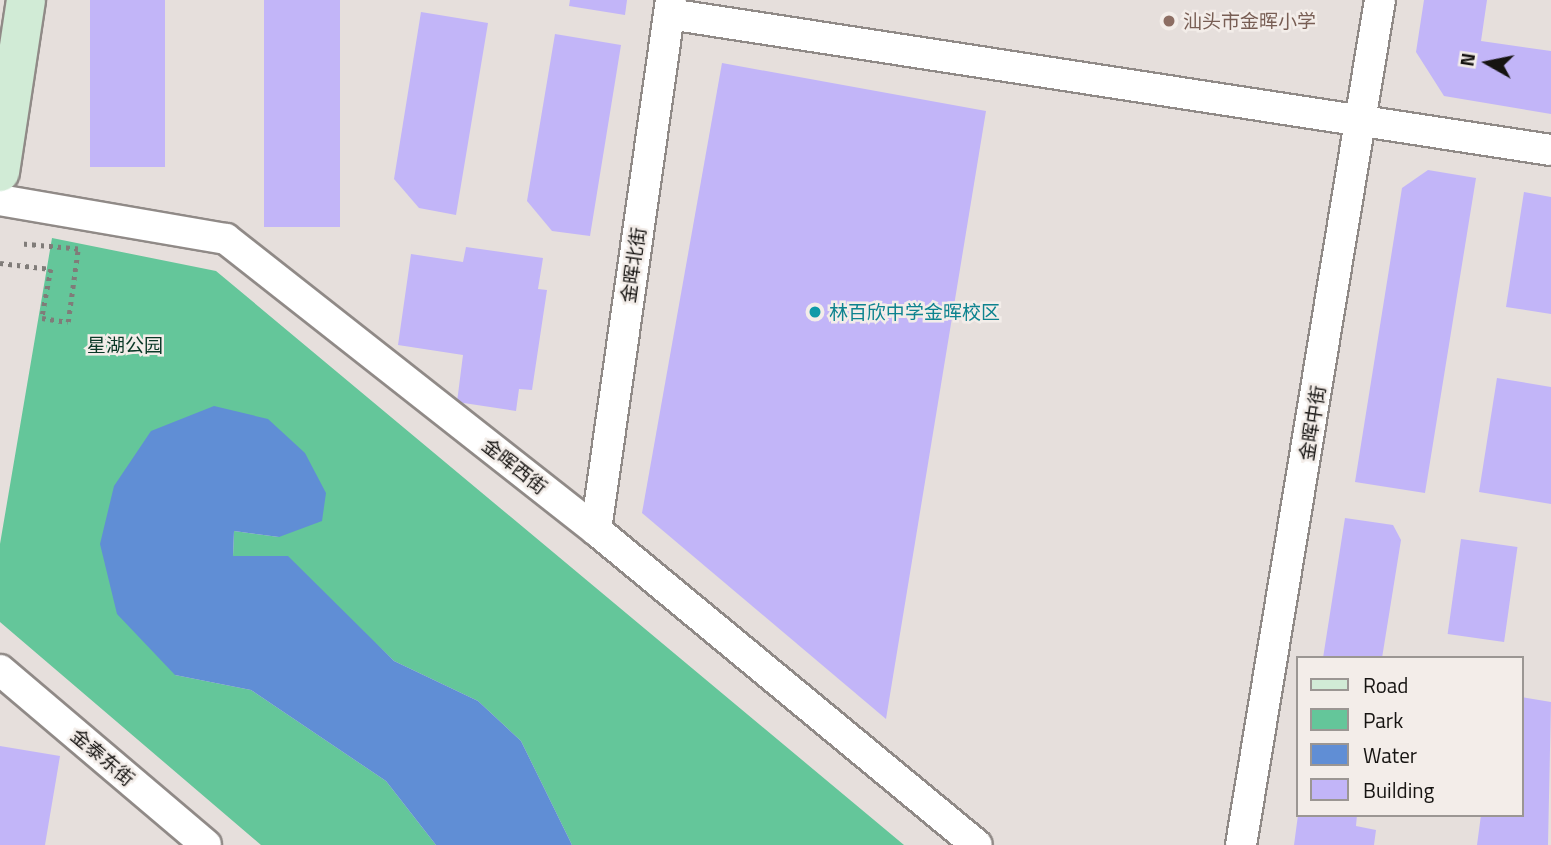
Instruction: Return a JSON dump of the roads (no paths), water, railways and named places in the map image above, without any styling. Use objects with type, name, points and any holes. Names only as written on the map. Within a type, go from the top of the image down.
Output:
[{"type":"street","points":[[0,172],[26,0]]},
{"type":"street","name":"金晖中街","points":[[1241,845],[1380,0]]},
{"type":"street","points":[[670,7],[1551,150]]},
{"type":"street","name":"金晖北街","points":[[596,530],[670,7]]},
{"type":"street","name":"金晖西街","points":[[0,200],[226,239],[596,530],[977,845]]},
{"type":"street","name":"金泰东街","points":[[0,670],[206,845]]},
{"type":"water","points":[[214,406],[268,419],[305,453],[326,493],[322,521],[279,537],[234,531],[233,556],[288,556],[394,661],[478,701],[521,741],[572,845],[436,845],[386,781],[251,690],[175,675],[117,614],[100,544],[114,486],[151,431]]},
{"type":"place","name":"汕头市金晖小学","points":[[1169,21]]},
{"type":"place","name":"林百欣中学金晖校区","points":[[815,312]]},
{"type":"park label","name":"星湖公园","points":[[125,345]]}]
